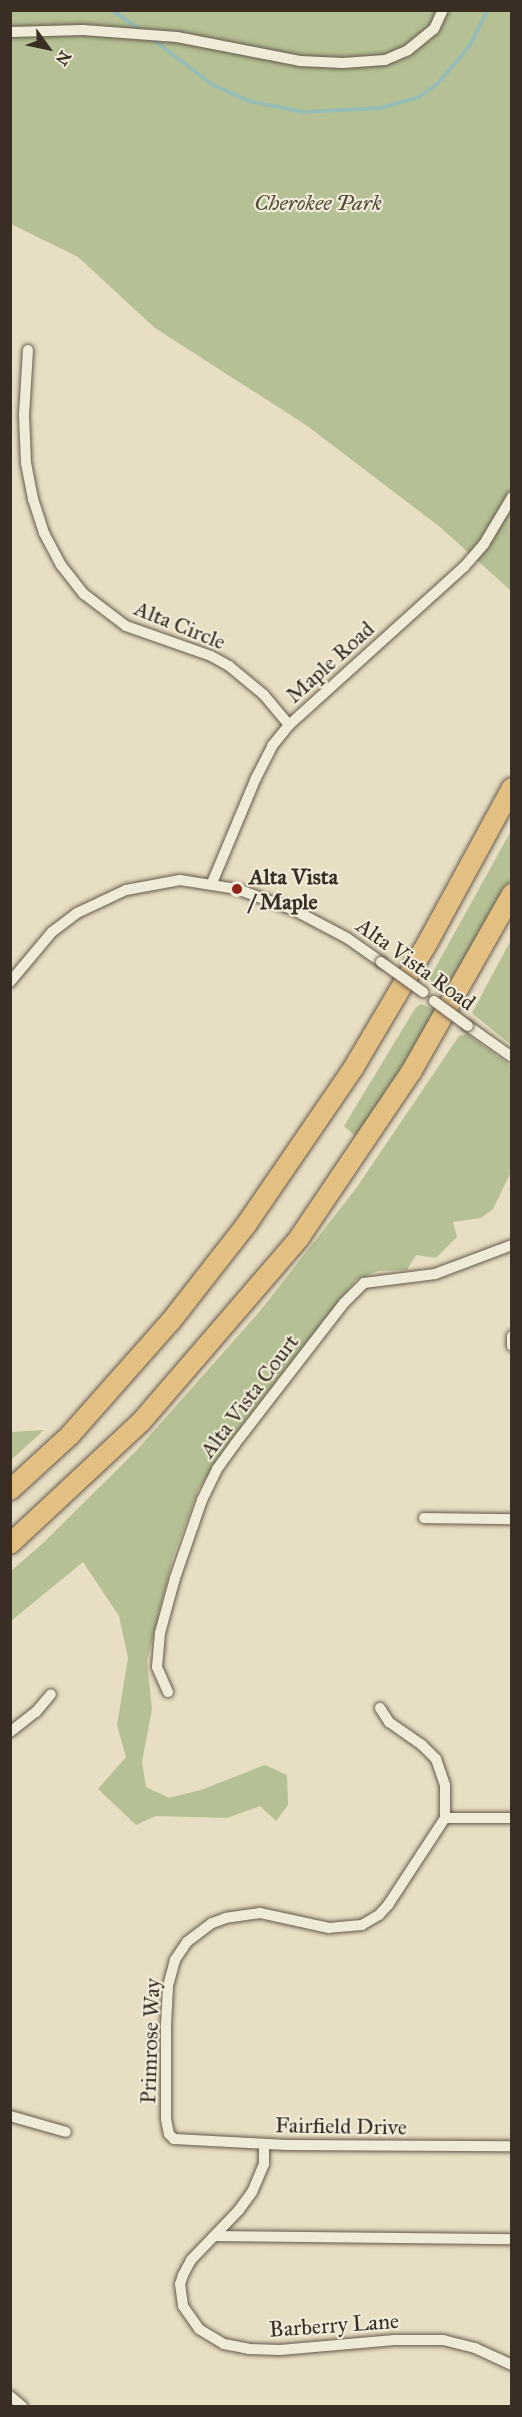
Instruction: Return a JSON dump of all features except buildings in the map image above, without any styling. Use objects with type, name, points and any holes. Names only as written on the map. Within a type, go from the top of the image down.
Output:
[{"type":"highway","points":[[10,1490],[70,1435],[171,1321],[246,1224],[354,1067],[429,940],[512,788]]},
{"type":"highway","points":[[10,1544],[141,1422],[298,1238],[411,1072],[512,894]]},
{"type":"street","points":[[10,32],[42,29],[177,37],[300,61],[367,62],[385,60],[418,44],[434,29],[443,10]]},
{"type":"street","name":"Alta Circle","points":[[28,350],[24,415],[26,463],[33,499],[44,533],[61,565],[84,594],[126,626],[212,656],[229,666],[264,695],[289,725]]},
{"type":"street","name":"Maple Road","points":[[212,883],[256,778],[272,746],[289,725],[464,567],[484,544],[512,497]]},
{"type":"street","name":"Alta Vista Road","points":[[10,982],[52,932],[77,913],[105,897],[152,883],[191,880],[212,883],[237,889],[294,910],[347,938],[512,1057]]},
{"type":"street","name":"Alta Vista Court","points":[[168,1692],[157,1667],[160,1633],[174,1578],[202,1500],[217,1469],[235,1444],[344,1303],[364,1283],[435,1274],[512,1245]]},
{"type":"street","points":[[512,1336],[512,1346]]},
{"type":"street","points":[[424,1518],[512,1519]]},
{"type":"street","points":[[10,1732],[36,1712],[51,1694]]},
{"type":"street","points":[[380,1708],[389,1722],[422,1745],[436,1759],[445,1785],[445,1818],[512,1818]]},
{"type":"street","name":"Primrose Way","points":[[171,2137],[166,2119],[168,1987],[175,1960],[188,1942],[212,1923],[245,1914],[278,1915],[329,1928],[362,1925],[379,1915],[388,1905],[445,1818]]},
{"type":"street","points":[[10,2116],[66,2132]]},
{"type":"street","name":"Fairfield Drive","points":[[171,2137],[264,2144],[512,2146]]},
{"type":"street","name":"Barberry Lane","points":[[264,2144],[264,2164],[252,2192],[239,2210],[191,2260],[180,2284],[183,2306],[190,2319],[215,2340],[239,2347],[280,2350],[432,2339],[475,2348],[512,2365]]},
{"type":"street","points":[[214,2236],[512,2240]]},
{"type":"street","points":[[10,2396],[22,2406]]},
{"type":"green space","name":"Cherokee Park","points":[[11,11],[511,11],[511,591],[440,527],[306,425],[155,328],[78,257],[11,224]]},
{"type":"green space","points":[[511,831],[511,879],[451,992],[443,990],[429,979]]},
{"type":"green space","points":[[511,940],[511,1045],[472,1013]]},
{"type":"green space","points":[[421,1004],[433,1009],[436,1015],[358,1139],[344,1126],[416,1007]]},
{"type":"green space","points":[[467,1034],[511,1066],[511,1172],[493,1209],[481,1218],[453,1222],[457,1237],[436,1258],[416,1255],[407,1270],[378,1271],[356,1280],[245,1421],[199,1488],[173,1557],[147,1661],[152,1709],[142,1762],[146,1787],[169,1798],[201,1790],[265,1765],[287,1775],[288,1805],[276,1821],[260,1806],[227,1818],[156,1816],[136,1825],[98,1789],[126,1757],[117,1725],[128,1658],[119,1616],[83,1562],[11,1621],[11,1571],[42,1544],[136,1451],[260,1311],[357,1187],[459,1036]]},
{"type":"green space","points":[[44,1430],[11,1460],[11,1432]]},
{"type":"waterway","points":[[112,10],[141,30]]},
{"type":"waterway","points":[[152,39],[213,85],[249,101],[303,112],[381,108],[419,97],[437,84],[468,48],[488,10]]},
{"type":"place","name":"Alta Vista / Maple","points":[[237,889]]}]
